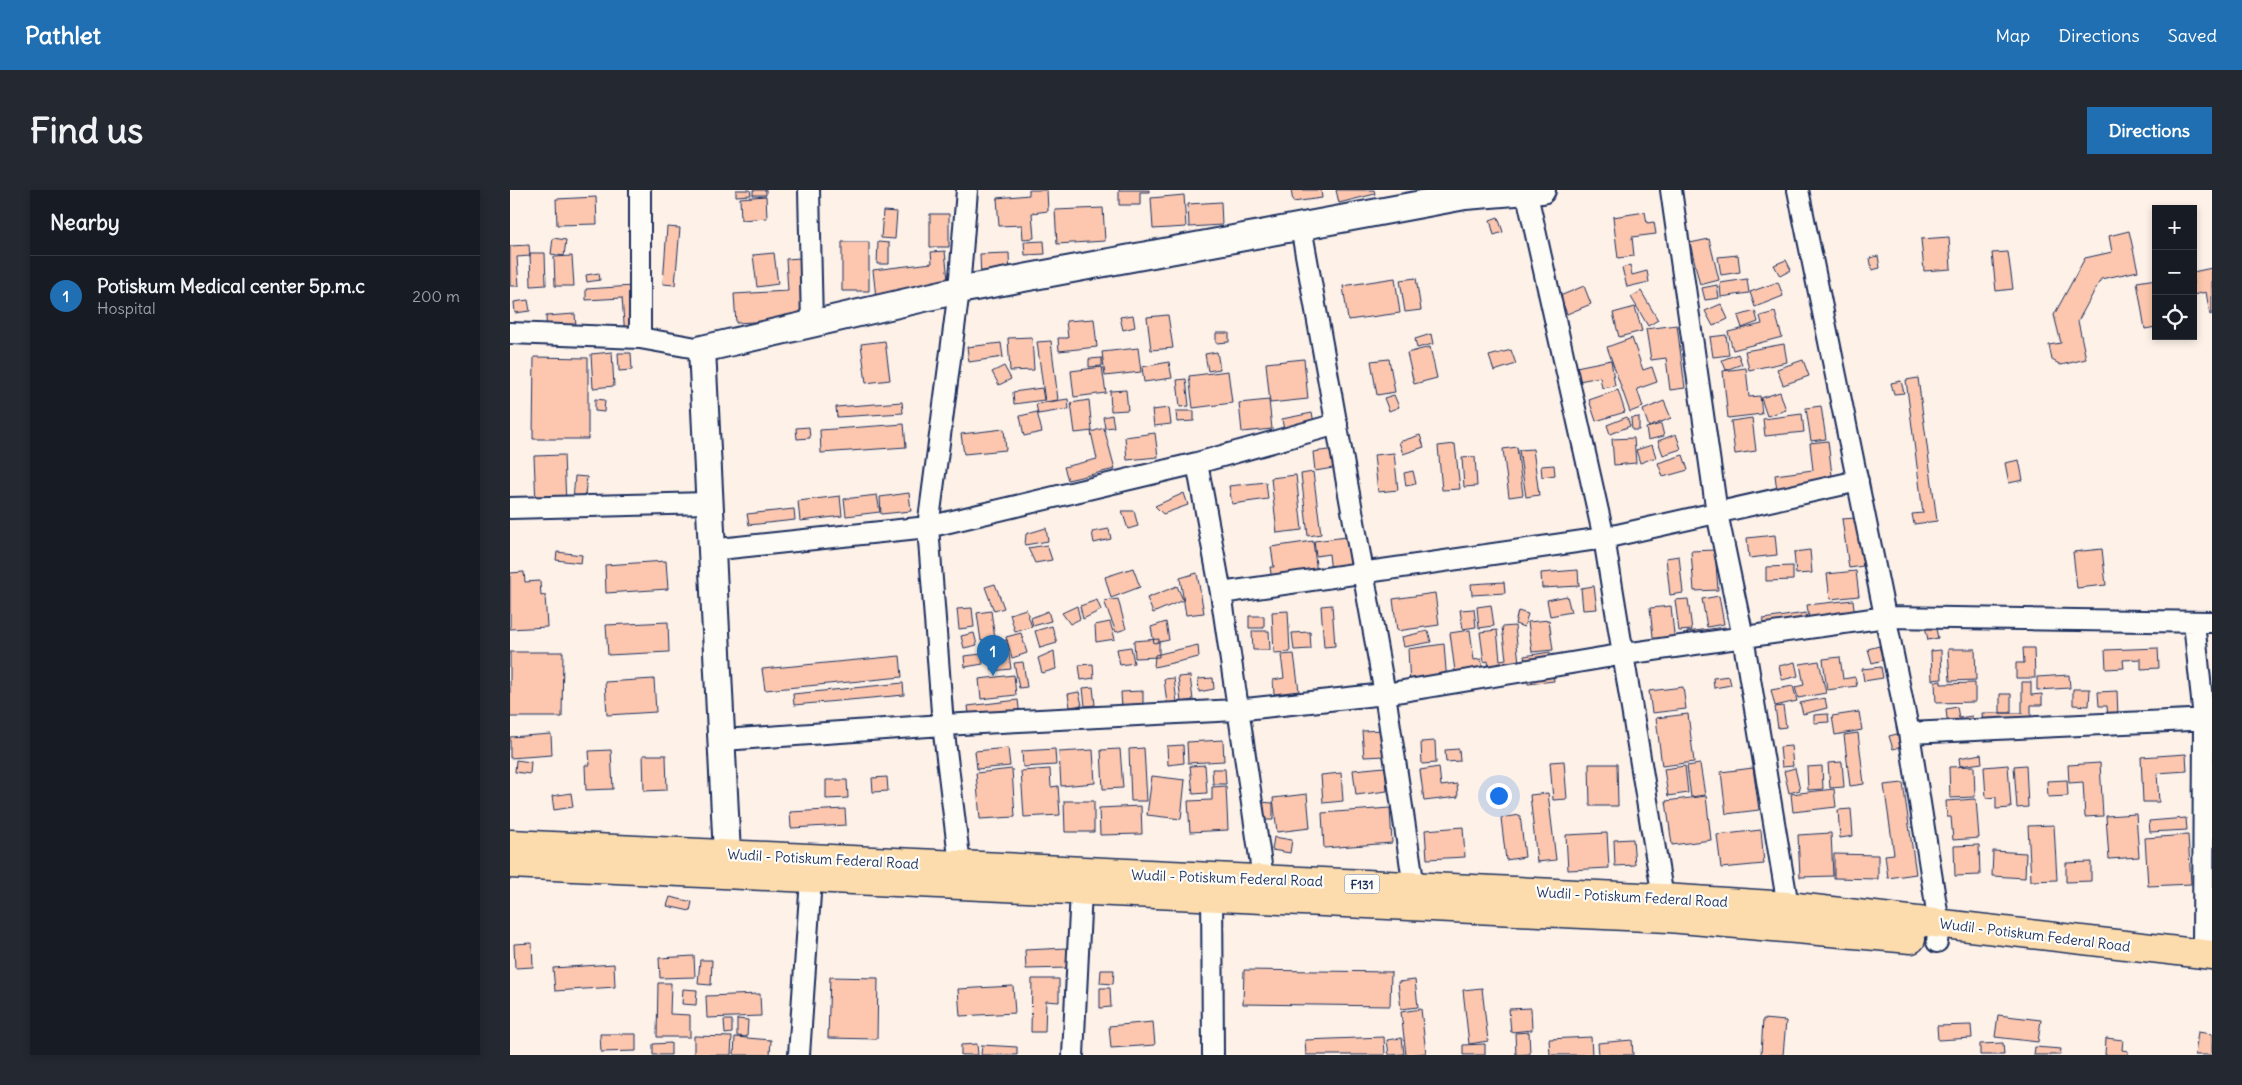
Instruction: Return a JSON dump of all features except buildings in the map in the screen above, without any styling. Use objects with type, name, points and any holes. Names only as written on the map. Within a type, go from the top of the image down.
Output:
[{"type":"main road","name":"Wudil - Potiskum Federal Road","points":[[510,844],[960,866],[1212,888],[1669,918],[1938,933],[2209,961]]},
{"type":"main road","name":"Wudil - Potiskum Federal Road","points":[[510,864],[1081,891],[1212,888],[1263,878],[1788,906],[1938,933]]},
{"type":"street","points":[[640,190],[640,338]]},
{"type":"street","points":[[809,190],[812,324]]},
{"type":"street","points":[[960,866],[943,725],[928,527],[959,290],[967,190]]},
{"type":"street","points":[[1526,190],[1604,538],[1625,654],[1663,898]]},
{"type":"street","points":[[510,333],[640,338],[702,349],[959,290],[1300,227],[1464,193],[1542,190]]},
{"type":"street","points":[[1671,190],[1717,513],[1742,637],[1788,906]]},
{"type":"street","points":[[1798,190],[1909,733],[1938,933]]},
{"type":"street","points":[[1300,227],[1364,572],[1385,694],[1414,887]]},
{"type":"street","points":[[702,349],[710,550],[723,740],[727,854]]},
{"type":"street","points":[[710,550],[928,527],[1197,463],[1337,424]]},
{"type":"street","points":[[1197,463],[1220,592],[1236,710],[1263,878]]},
{"type":"street","points":[[1220,592],[1604,538],[1858,481]]},
{"type":"street","points":[[510,508],[708,503]]},
{"type":"street","points":[[723,740],[943,725],[1236,710],[1385,694],[1625,654],[1886,617],[2203,622],[2208,719],[2209,961]]},
{"type":"street","points":[[1909,733],[2208,719]]},
{"type":"street","points":[[799,1055],[811,879]]},
{"type":"street","points":[[1212,888],[1213,1055]]},
{"type":"street","points":[[1073,1055],[1081,891]]},
{"type":"place","name":"Potiskum Medical center 5p.m.c","points":[[993,676]]}]
